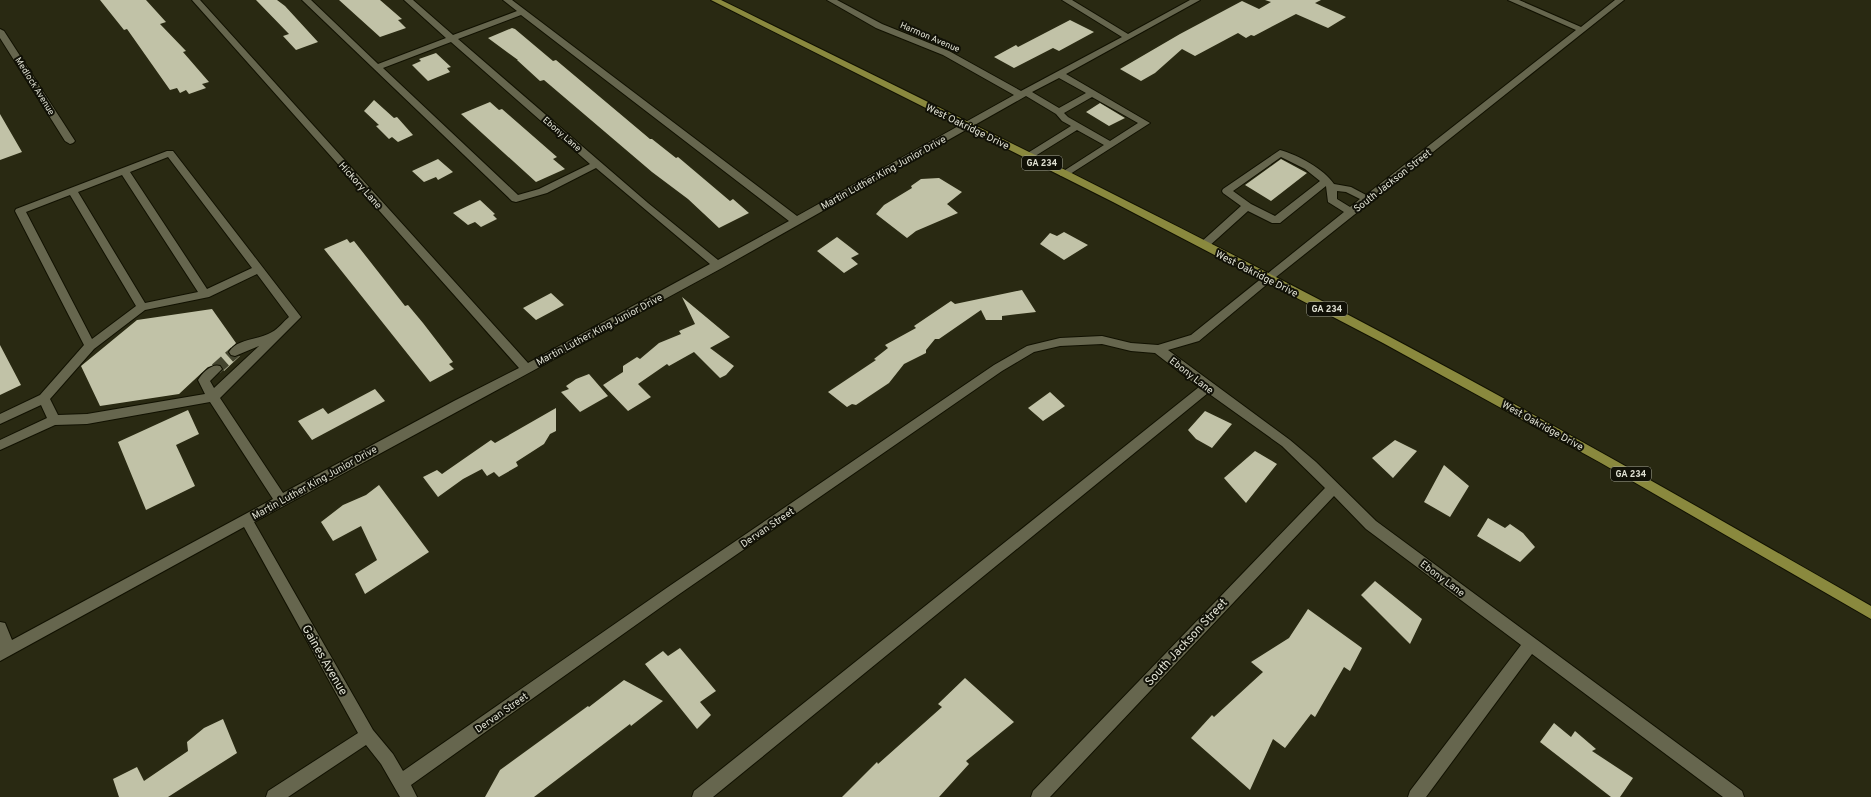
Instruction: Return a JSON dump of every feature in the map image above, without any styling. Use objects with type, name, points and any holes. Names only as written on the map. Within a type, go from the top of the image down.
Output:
[{"type":"main road","name":"West Oakridge Drive","points":[[715,0],[1029,156],[1387,340],[1605,459],[1871,613]]},
{"type":"street","name":"Hickory Lane","points":[[196,0],[526,369]]},
{"type":"street","points":[[306,0],[516,199],[543,191],[597,164]]},
{"type":"street","name":"Ebony Lane","points":[[408,0],[644,205],[718,265]]},
{"type":"street","points":[[507,0],[796,221]]},
{"type":"street","name":"Harmon Avenue","points":[[831,0],[879,26],[946,53],[1060,112],[1066,119],[1111,145]]},
{"type":"street","points":[[1066,0],[1128,37]]},
{"type":"street","name":"Martin Luther King Junior Drive","points":[[4,651],[718,265],[1023,93],[1196,0]]},
{"type":"street","points":[[1512,0],[1582,30]]},
{"type":"street","name":"South Jackson Street","points":[[1158,348],[1194,338],[1267,278],[1620,0]]},
{"type":"street","points":[[377,67],[522,12]]},
{"type":"street","name":"Medlock Avenue","points":[[0,30],[70,141]]},
{"type":"street","points":[[1059,74],[1145,124],[1064,174]]},
{"type":"street","points":[[1060,112],[1092,93]]},
{"type":"street","points":[[1029,156],[1077,126]]},
{"type":"street","points":[[0,445],[54,420],[87,419],[213,396],[296,317],[170,153],[20,211],[90,346]]},
{"type":"street","points":[[1329,184],[1276,221],[1247,206],[1227,191],[1280,153],[1289,156],[1329,184],[1348,189],[1367,199]]},
{"type":"street","points":[[124,171],[205,294]]},
{"type":"street","points":[[1329,184],[1332,200],[1351,212]]},
{"type":"street","points":[[72,191],[142,307]]},
{"type":"street","points":[[1204,245],[1247,206]]},
{"type":"street","points":[[0,419],[44,398],[90,346],[142,307],[205,294],[259,270]]},
{"type":"street","points":[[235,352],[242,346],[277,335]]},
{"type":"street","name":"Dervan Street","points":[[400,783],[673,591],[998,368],[1031,349],[1060,342],[1102,340],[1131,347],[1158,348]]},
{"type":"street","name":"Ebony Lane","points":[[1158,348],[1207,387],[1286,443],[1312,466],[1371,525],[1736,797]]},
{"type":"street","points":[[216,369],[204,380],[281,500]]},
{"type":"street","points":[[700,797],[1207,387]]},
{"type":"street","points":[[44,398],[54,420]]},
{"type":"street","name":"South Jackson Street","points":[[1040,797],[1333,488]]},
{"type":"street","name":"Gaines Avenue","points":[[246,519],[368,735],[387,759],[409,797]]},
{"type":"street","points":[[0,628],[4,651]]},
{"type":"street","points":[[1416,797],[1531,644]]},
{"type":"street","points":[[274,797],[368,735]]},
{"type":"building","points":[[100,0],[146,0],[166,22],[160,24],[186,51],[183,52],[209,82],[202,84],[206,88],[189,94],[186,90],[180,93],[177,88],[170,90],[127,29],[124,30]]},
{"type":"building","points":[[256,0],[277,0],[285,6],[318,42],[296,50],[283,36],[289,34]]},
{"type":"building","points":[[339,0],[380,0],[402,19],[398,20],[406,28],[380,37]]},
{"type":"building","points":[[1265,0],[1321,0],[1315,3],[1346,17],[1328,28],[1296,14],[1254,36],[1251,35],[1246,38],[1238,33],[1195,56],[1182,49],[1155,73],[1141,81],[1120,69],[1180,34],[1242,1],[1259,9],[1271,2]]},
{"type":"building","points":[[1070,20],[1094,32],[1059,51],[1053,48],[1014,68],[994,57],[1016,45],[1018,47]]},
{"type":"building","points":[[512,28],[553,61],[556,60],[650,139],[676,158],[678,157],[730,201],[733,199],[749,213],[719,228],[688,199],[652,172],[544,80],[540,81],[518,60],[488,38]]},
{"type":"building","points":[[436,53],[451,67],[447,68],[450,72],[428,81],[412,65],[421,61],[419,59]]},
{"type":"building","points":[[374,100],[394,118],[397,117],[413,135],[398,142],[392,137],[389,139],[376,126],[379,125],[364,111]]},
{"type":"building","points":[[490,102],[499,110],[502,109],[557,157],[553,159],[565,169],[536,182],[461,114]]},
{"type":"building","points":[[1100,103],[1125,118],[1109,126],[1086,112]]},
{"type":"building","points":[[0,114],[22,152],[0,160]]},
{"type":"building","points":[[438,159],[453,172],[438,180],[436,177],[424,182],[412,171]]},
{"type":"building","points":[[1281,159],[1307,173],[1271,201],[1245,185]]},
{"type":"building","points":[[939,178],[962,192],[947,204],[958,213],[916,231],[907,238],[876,214],[884,205],[912,188],[911,186],[921,179]]},
{"type":"building","points":[[480,200],[495,214],[493,215],[497,219],[481,227],[475,222],[468,225],[453,213]]},
{"type":"building","points":[[1064,232],[1088,245],[1064,260],[1040,244],[1050,233],[1057,236]]},
{"type":"building","points":[[837,237],[859,254],[851,258],[858,264],[844,273],[817,251]]},
{"type":"building","points":[[347,239],[350,243],[354,241],[405,306],[408,305],[423,323],[453,362],[449,364],[454,369],[430,382],[324,249]]},
{"type":"building","points":[[1022,290],[1036,312],[1002,316],[1002,320],[986,320],[981,310],[939,339],[935,339],[926,350],[926,353],[904,364],[889,383],[856,405],[852,404],[847,407],[828,392],[876,360],[874,359],[888,348],[885,345],[916,328],[914,326],[951,301],[955,304]]},
{"type":"building","points":[[551,293],[564,305],[536,320],[523,308]]},
{"type":"building","points":[[682,297],[730,337],[710,348],[734,366],[726,375],[720,378],[694,352],[669,366],[667,364],[638,384],[651,397],[628,411],[603,385],[623,372],[623,366],[637,357],[640,359],[659,343],[681,334],[679,331],[695,324]]},
{"type":"building","points":[[212,309],[236,343],[228,353],[235,357],[240,356],[224,371],[220,365],[208,367],[179,394],[100,406],[81,366],[137,320]]},
{"type":"building","points":[[0,345],[21,385],[0,395]]},
{"type":"building","points":[[589,374],[608,396],[580,412],[561,392],[569,389],[566,386],[576,379]]},
{"type":"building","points":[[375,389],[385,401],[312,440],[298,421],[323,408],[328,414]]},
{"type":"building","points":[[1050,392],[1065,406],[1043,421],[1028,408]]},
{"type":"building","points":[[556,408],[556,431],[550,434],[544,444],[516,462],[518,466],[499,477],[494,472],[487,476],[482,469],[463,479],[438,497],[423,477],[437,470],[442,474],[491,440],[495,443]]},
{"type":"building","points":[[188,410],[199,434],[176,445],[195,486],[146,510],[118,442]]},
{"type":"building","points":[[1205,411],[1232,424],[1212,448],[1196,439],[1188,430]]},
{"type":"building","points":[[1395,440],[1417,451],[1393,478],[1372,458]]},
{"type":"building","points":[[1255,451],[1277,464],[1246,503],[1224,478]]},
{"type":"building","points":[[1444,465],[1469,486],[1450,517],[1424,502]]},
{"type":"building","points":[[379,485],[429,552],[365,594],[355,574],[377,560],[361,526],[333,541],[321,522],[343,505],[366,495]]},
{"type":"building","points":[[1488,518],[1505,528],[1510,524],[1523,533],[1535,547],[1520,562],[1477,536]]},
{"type":"building","points":[[1375,581],[1422,619],[1410,644],[1361,595]]},
{"type":"building","points":[[1308,609],[1362,648],[1350,671],[1344,667],[1315,717],[1311,714],[1285,748],[1273,739],[1250,790],[1191,738],[1212,715],[1214,717],[1263,672],[1251,662],[1289,638]]},
{"type":"building","points":[[680,648],[716,691],[700,702],[711,715],[697,729],[645,664],[663,651],[668,656]]},
{"type":"building","points":[[965,678],[1014,722],[966,761],[969,764],[939,797],[842,797],[877,762],[878,764],[942,707],[938,704]]},
{"type":"building","points":[[624,680],[663,701],[631,726],[630,724],[534,797],[485,797],[500,770],[588,706],[589,707]]},
{"type":"building","points":[[223,719],[237,753],[168,797],[119,797],[113,779],[137,767],[144,781],[188,751],[187,742],[204,728]]},
{"type":"building","points":[[1554,723],[1571,737],[1575,731],[1596,749],[1592,751],[1633,778],[1620,797],[1611,797],[1540,742]]},
{"type":"tunnel","points":[[216,369],[235,352]]}]
